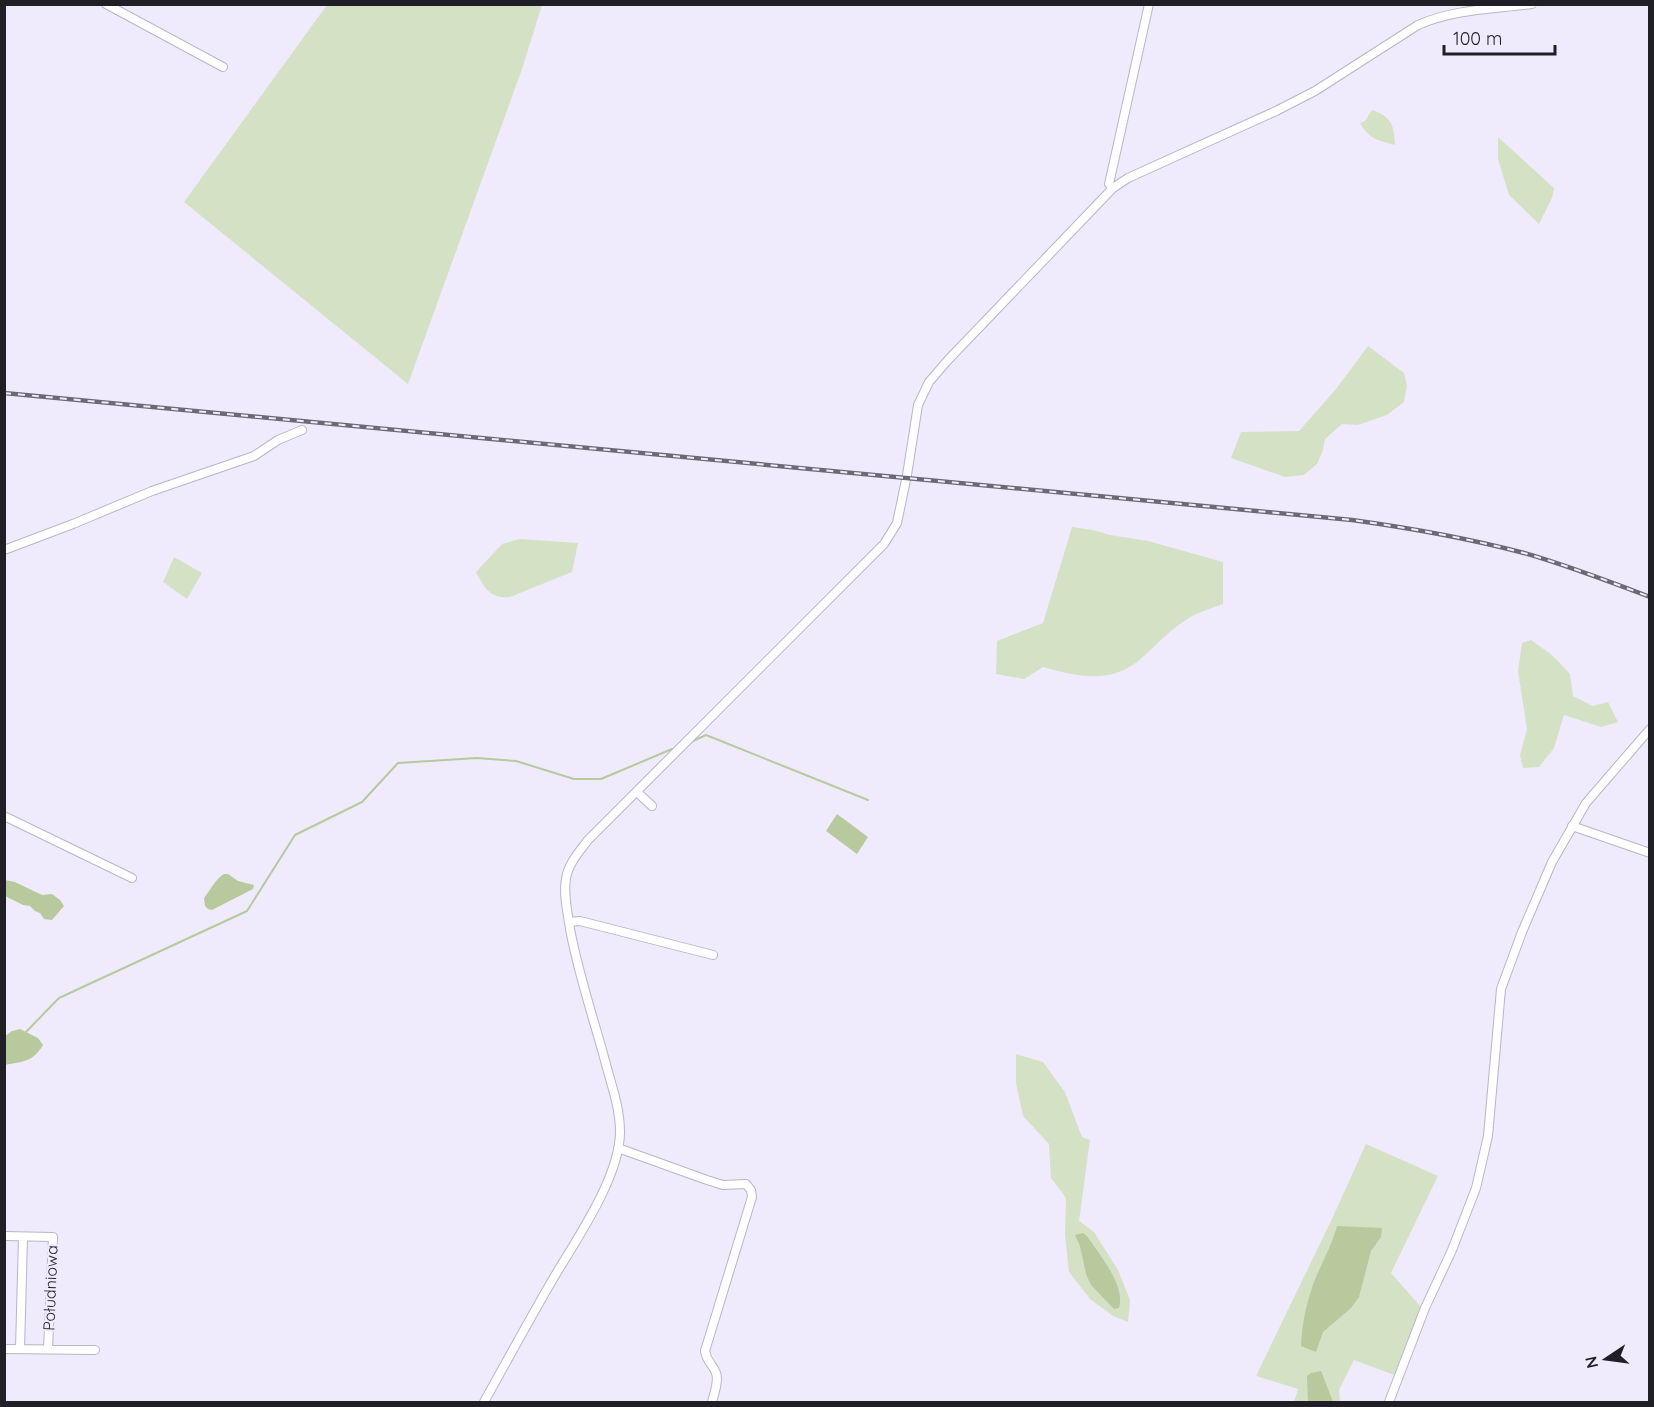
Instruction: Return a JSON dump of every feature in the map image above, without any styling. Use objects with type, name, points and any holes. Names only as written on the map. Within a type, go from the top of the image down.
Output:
[{"type":"street","points":[[106,4],[223,67]]},
{"type":"street","points":[[1113,188],[1109,184],[1149,4]]},
{"type":"street","points":[[484,1402],[598,1202],[615,1163],[618,1148],[620,1134],[616,1100],[583,984],[569,922],[565,889],[570,866],[588,840],[884,544],[897,523],[915,418],[921,396],[929,382],[1113,188],[1128,178],[1316,91],[1429,20],[1450,14],[1532,4]]},
{"type":"street","points":[[4,550],[152,491],[254,456],[278,440],[302,430]]},
{"type":"street","points":[[1389,1402],[1425,1308],[1452,1250],[1476,1188],[1488,1136],[1501,989],[1522,932],[1547,872],[1586,803],[1650,729]]},
{"type":"street","points":[[637,792],[652,806]]},
{"type":"street","points":[[4,816],[132,878]]},
{"type":"street","points":[[1572,826],[1650,854]]},
{"type":"street","points":[[569,922],[580,921],[713,955]]},
{"type":"street","points":[[618,1148],[723,1185],[746,1184],[751,1190],[752,1197],[705,1351],[709,1364],[717,1377],[712,1402]]},
{"type":"street","name":"Południowa","points":[[4,1236],[53,1237],[48,1349]]},
{"type":"street","points":[[20,1349],[23,1237]]},
{"type":"street","name":"Południowa","points":[[4,1349],[95,1350]]},
{"type":"shaded area","points":[[327,5],[542,5],[522,69],[408,384],[184,202]]},
{"type":"shaded area","points":[[1372,110],[1384,116],[1391,123],[1395,145],[1374,138],[1363,128],[1360,123],[1365,121]]},
{"type":"shaded area","points":[[1498,137],[1554,188],[1552,198],[1539,224],[1509,195],[1498,159]]},
{"type":"shaded area","points":[[1368,346],[1404,373],[1407,386],[1404,402],[1387,415],[1358,425],[1342,424],[1325,439],[1317,464],[1304,475],[1285,477],[1231,458],[1241,432],[1299,431],[1336,389]]},
{"type":"shaded area","points":[[1072,527],[1148,541],[1223,562],[1223,604],[1183,622],[1143,657],[1119,672],[1082,676],[1043,667],[1024,679],[996,674],[997,641],[1043,623]]},
{"type":"shaded area","points":[[519,539],[578,543],[572,572],[510,597],[493,594],[485,587],[476,572],[502,544]]},
{"type":"shaded area","points":[[174,557],[202,573],[187,599],[163,582]]},
{"type":"shaded area","points":[[1531,640],[1552,655],[1570,674],[1573,696],[1593,706],[1608,702],[1618,722],[1601,727],[1564,715],[1554,748],[1539,767],[1523,768],[1520,755],[1527,729],[1518,671],[1522,643]]},
{"type":"shaded area","points":[[837,814],[868,837],[857,854],[826,831]]},
{"type":"shaded area","points":[[224,874],[254,885],[253,889],[212,910],[208,909],[204,898]]},
{"type":"shaded area","points":[[5,880],[15,882],[42,895],[52,894],[64,906],[52,920],[44,919],[30,906],[5,896]]},
{"type":"shaded area","points":[[20,1029],[38,1038],[43,1045],[31,1058],[5,1065],[5,1036]]},
{"type":"shaded area","points":[[1016,1054],[1043,1062],[1065,1092],[1082,1137],[1090,1140],[1079,1221],[1094,1232],[1118,1270],[1130,1300],[1128,1322],[1113,1316],[1090,1299],[1069,1272],[1065,1235],[1066,1198],[1051,1178],[1049,1144],[1023,1116],[1016,1083]]},
{"type":"shaded area","points":[[1366,1144],[1438,1176],[1391,1273],[1421,1307],[1397,1376],[1354,1360],[1339,1390],[1340,1402],[1294,1402],[1298,1389],[1256,1376]]},
{"type":"shaded area","points":[[1337,1226],[1382,1228],[1381,1237],[1371,1251],[1359,1297],[1351,1308],[1323,1332],[1316,1352],[1301,1346],[1304,1318],[1314,1283]]},
{"type":"shaded area","points":[[1083,1233],[1115,1280],[1119,1290],[1119,1308],[1114,1309],[1091,1285],[1075,1235]]},
{"type":"shaded area","points":[[1321,1371],[1333,1402],[1308,1402],[1307,1376]]},
{"type":"waterway","points":[[693,741],[706,735],[868,800]]},
{"type":"waterway","points":[[25,1033],[59,998],[247,911],[295,835],[362,802],[398,763],[477,758],[516,761],[574,779],[601,779],[672,749]]},
{"type":"railway","points":[[4,393],[1352,520],[1438,534],[1524,553],[1650,597]]}]
